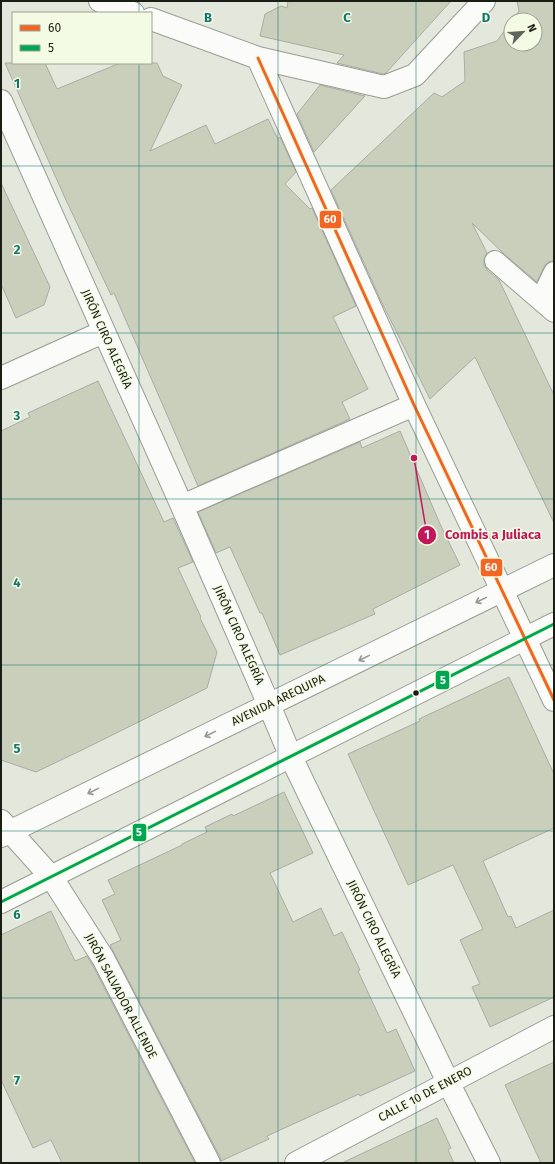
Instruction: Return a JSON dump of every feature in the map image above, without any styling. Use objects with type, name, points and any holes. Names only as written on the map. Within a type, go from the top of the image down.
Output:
[{"type":"street","points":[[100,1],[130,12]]},
{"type":"street","points":[[152,20],[258,58],[384,87],[415,75],[484,1]]},
{"type":"street","points":[[258,58],[414,405],[554,700]]},
{"type":"street","name":"JIRÓN CIRO ALEGRÍA","points":[[1,101],[182,506],[291,757],[448,1082],[489,1163]]},
{"type":"street","points":[[1,378],[103,332]]},
{"type":"street","points":[[182,506],[414,405]]},
{"type":"street","name":"AVENIDA AREQUIPA","points":[[4,829],[269,705],[554,565]]},
{"type":"street","points":[[1,902],[52,878],[554,624]]},
{"type":"street","name":"JIRÓN SALVADOR ALLENDE","points":[[4,829],[52,878],[103,958],[209,1163]]},
{"type":"street","name":"CALLE 10 DE ENERO","points":[[296,1163],[554,1027]]},
{"type":"lane","points":[[495,261],[547,305],[554,272]]},
{"type":"building","points":[[288,1],[451,1],[386,73],[383,74],[337,63],[344,55],[260,36],[265,14],[281,6],[287,8]]},
{"type":"building","points":[[517,1],[554,1],[554,261],[548,262],[537,282],[503,253],[472,223],[487,253],[484,259],[484,265],[487,270],[499,280],[554,395],[554,523],[475,357],[430,399],[383,305],[331,190],[434,93],[442,97],[465,81],[464,52],[497,41],[503,33],[503,52],[543,52],[543,12],[518,12]]},
{"type":"building","points":[[5,63],[45,64],[57,89],[118,64],[157,63],[163,76],[182,85],[150,151],[206,125],[215,144],[268,119],[278,139],[280,137],[296,172],[285,184],[310,209],[312,208],[356,306],[333,317],[368,389],[342,402],[350,419],[198,486],[114,293],[111,295],[65,198]]},
{"type":"building","points":[[320,85],[365,96],[314,152],[297,114]]},
{"type":"building","points":[[1,183],[50,287],[44,305],[16,318],[1,284]]},
{"type":"building","points":[[98,381],[164,522],[173,518],[193,562],[178,568],[217,652],[207,688],[36,772],[1,760],[1,431],[30,417],[28,413]]},
{"type":"building","points":[[400,431],[441,526],[460,565],[373,609],[375,614],[280,655],[262,613],[260,613],[230,547],[216,553],[198,512],[360,442],[362,448]]},
{"type":"building","points":[[509,677],[554,774],[554,828],[483,861],[508,917],[511,916],[516,928],[554,910],[554,997],[490,1027],[472,987],[480,984],[460,940],[483,929],[453,865],[408,885],[348,754],[420,721],[419,719]]},
{"type":"building","points":[[284,792],[313,853],[270,873],[293,922],[321,908],[334,936],[342,932],[360,970],[358,971],[387,1033],[396,1029],[415,1071],[360,1096],[359,1094],[267,1136],[269,1139],[221,1161],[110,945],[121,940],[102,900],[115,894],[108,880],[207,832],[205,827],[232,814],[233,816]]},
{"type":"building","points":[[51,911],[75,961],[87,956],[92,964],[195,1163],[62,1163],[51,1140],[33,1148],[1,1080],[1,935]]},
{"type":"building","points":[[554,1062],[554,1163],[541,1163],[505,1085]]},
{"type":"building","points":[[437,1118],[451,1148],[448,1150],[454,1163],[342,1163]]},
{"type":"transit line","name":"60","points":[[258,58],[414,405],[554,700]]},
{"type":"transit line","name":"5","points":[[1,902],[554,624]]},
{"type":"place","name":"Combis a Juliaca","points":[[414,458]]}]
